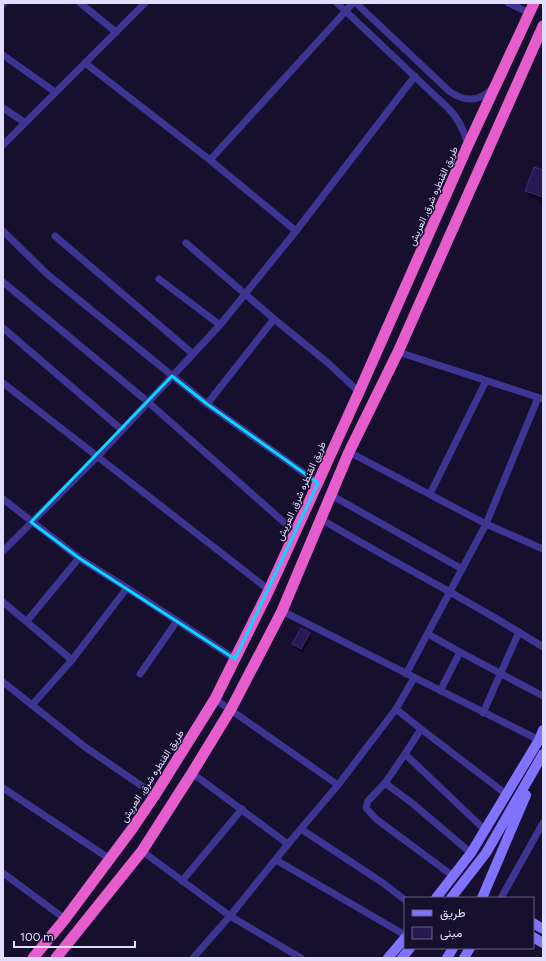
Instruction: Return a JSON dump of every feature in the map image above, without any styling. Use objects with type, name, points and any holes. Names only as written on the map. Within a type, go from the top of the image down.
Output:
[{"type":"highway","name":"طريق القنطره شرق, العريش","points":[[33,958],[65,919],[110,859],[155,795],[215,699],[269,590],[359,392],[468,145],[532,8]]},
{"type":"highway","points":[[56,958],[142,851],[231,709],[282,611],[349,452],[398,352],[543,26]]},
{"type":"main road","points":[[437,897],[471,852],[485,830],[539,740],[543,730]]},
{"type":"main road","points":[[446,885],[453,895],[486,852],[543,754]]},
{"type":"main road","points":[[486,897],[543,754]]},
{"type":"main road","points":[[388,958],[404,937]]},
{"type":"main road","points":[[534,938],[543,943]]},
{"type":"main road","points":[[402,958],[409,949]]},
{"type":"main road","points":[[447,958],[452,949]]},
{"type":"main road","points":[[464,958],[469,949]]},
{"type":"street","points":[[80,3],[116,32]]},
{"type":"street","points":[[3,145],[24,122],[145,3]]},
{"type":"street","points":[[337,3],[457,117],[462,126],[468,145]]},
{"type":"street","points":[[210,160],[353,3]]},
{"type":"street","points":[[356,3],[456,97],[466,100],[481,97],[496,84]]},
{"type":"street","points":[[508,3],[532,8]]},
{"type":"street","points":[[3,55],[55,92]]},
{"type":"street","points":[[85,63],[210,160],[296,230]]},
{"type":"street","points":[[3,551],[98,456],[220,325],[246,294],[415,76]]},
{"type":"street","points":[[3,108],[24,122]]},
{"type":"street","points":[[3,231],[47,274],[172,376],[207,404],[318,483]]},
{"type":"street","points":[[55,236],[193,354]]},
{"type":"street","points":[[186,243],[274,319],[328,363],[359,392]]},
{"type":"street","points":[[159,280],[220,325]]},
{"type":"street","points":[[3,282],[148,402],[295,532]]},
{"type":"street","points":[[207,404],[274,319]]},
{"type":"street","points":[[3,328],[122,430]]},
{"type":"street","points":[[398,352],[541,399],[486,524],[406,674]]},
{"type":"street","points":[[430,494],[486,381]]},
{"type":"street","points":[[3,383],[269,590]]},
{"type":"street","points":[[349,452],[486,524],[543,549]]},
{"type":"street","points":[[331,495],[462,569]]},
{"type":"street","points":[[3,499],[79,558],[128,588],[235,659]]},
{"type":"street","points":[[321,519],[543,647]]},
{"type":"street","points":[[27,621],[79,558]]},
{"type":"street","points":[[32,705],[72,660],[128,588]]},
{"type":"street","points":[[3,602],[72,660]]},
{"type":"street","points":[[282,611],[539,740]]},
{"type":"street","points":[[140,674],[177,621]]},
{"type":"street","points":[[483,713],[519,632]]},
{"type":"street","points":[[428,634],[543,696]]},
{"type":"street","points":[[440,691],[460,652]]},
{"type":"street","points":[[193,958],[230,916],[338,785],[396,709],[414,678]]},
{"type":"street","points":[[3,682],[85,747],[155,795]]},
{"type":"street","points":[[215,699],[338,785]]},
{"type":"street","points":[[396,709],[506,794]]},
{"type":"street","points":[[421,728],[385,783],[368,801],[366,805],[367,811],[453,876]]},
{"type":"street","points":[[405,754],[485,830]]},
{"type":"street","points":[[192,772],[288,844]]},
{"type":"street","points":[[385,783],[412,803],[471,852]]},
{"type":"street","points":[[3,788],[110,859]]},
{"type":"street","points":[[182,881],[242,810]]},
{"type":"street","points":[[502,897],[543,823]]},
{"type":"street","points":[[301,829],[364,870],[404,899]]},
{"type":"street","points":[[142,851],[230,916],[301,958]]},
{"type":"street","points":[[276,860],[404,935]]},
{"type":"street","points":[[3,873],[65,919]]},
{"type":"highlighted area","points":[[172,376],[207,404],[318,483],[235,659],[79,558],[31,522]]},
{"type":"building","points":[[534,167],[543,170],[543,197],[525,191]]},
{"type":"building","points":[[301,628],[310,633],[301,649],[292,644]]}]
